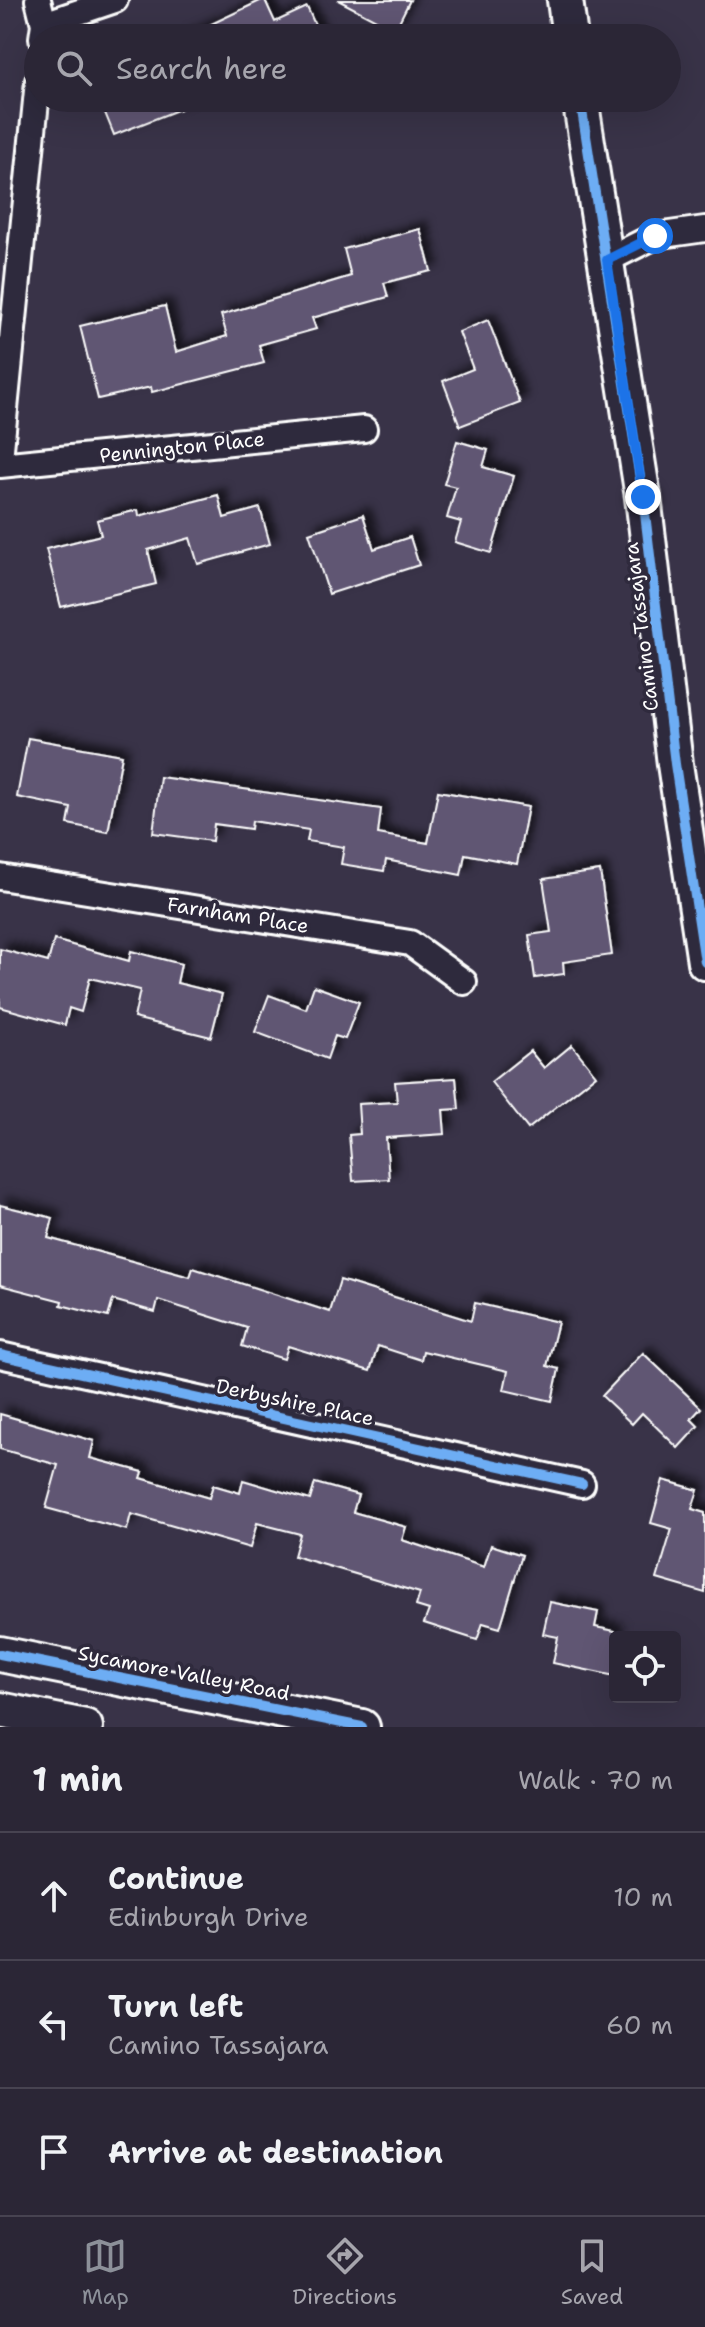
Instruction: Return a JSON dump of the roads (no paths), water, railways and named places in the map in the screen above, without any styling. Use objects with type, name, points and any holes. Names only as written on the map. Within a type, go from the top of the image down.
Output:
[{"type":"street","points":[[38,0],[42,24]]},
{"type":"street","points":[[59,24],[115,0]]},
{"type":"street","points":[[565,0],[568,24]]},
{"type":"street","points":[[0,462],[35,112]]},
{"type":"street","name":"Camino Tassajara","points":[[582,112],[643,497],[675,764],[705,962]]},
{"type":"street","points":[[607,260],[655,236],[705,229]]},
{"type":"street","name":"Pennington Place","points":[[0,462],[364,429]]},
{"type":"street","name":"Farnham Place","points":[[0,877],[410,943],[464,982]]},
{"type":"street","name":"Derbyshire Place","points":[[0,1355],[582,1484]]},
{"type":"street","name":"Sycamore Valley Road","points":[[0,1654],[362,1727]]},
{"type":"street","points":[[0,1710],[85,1727]]}]
